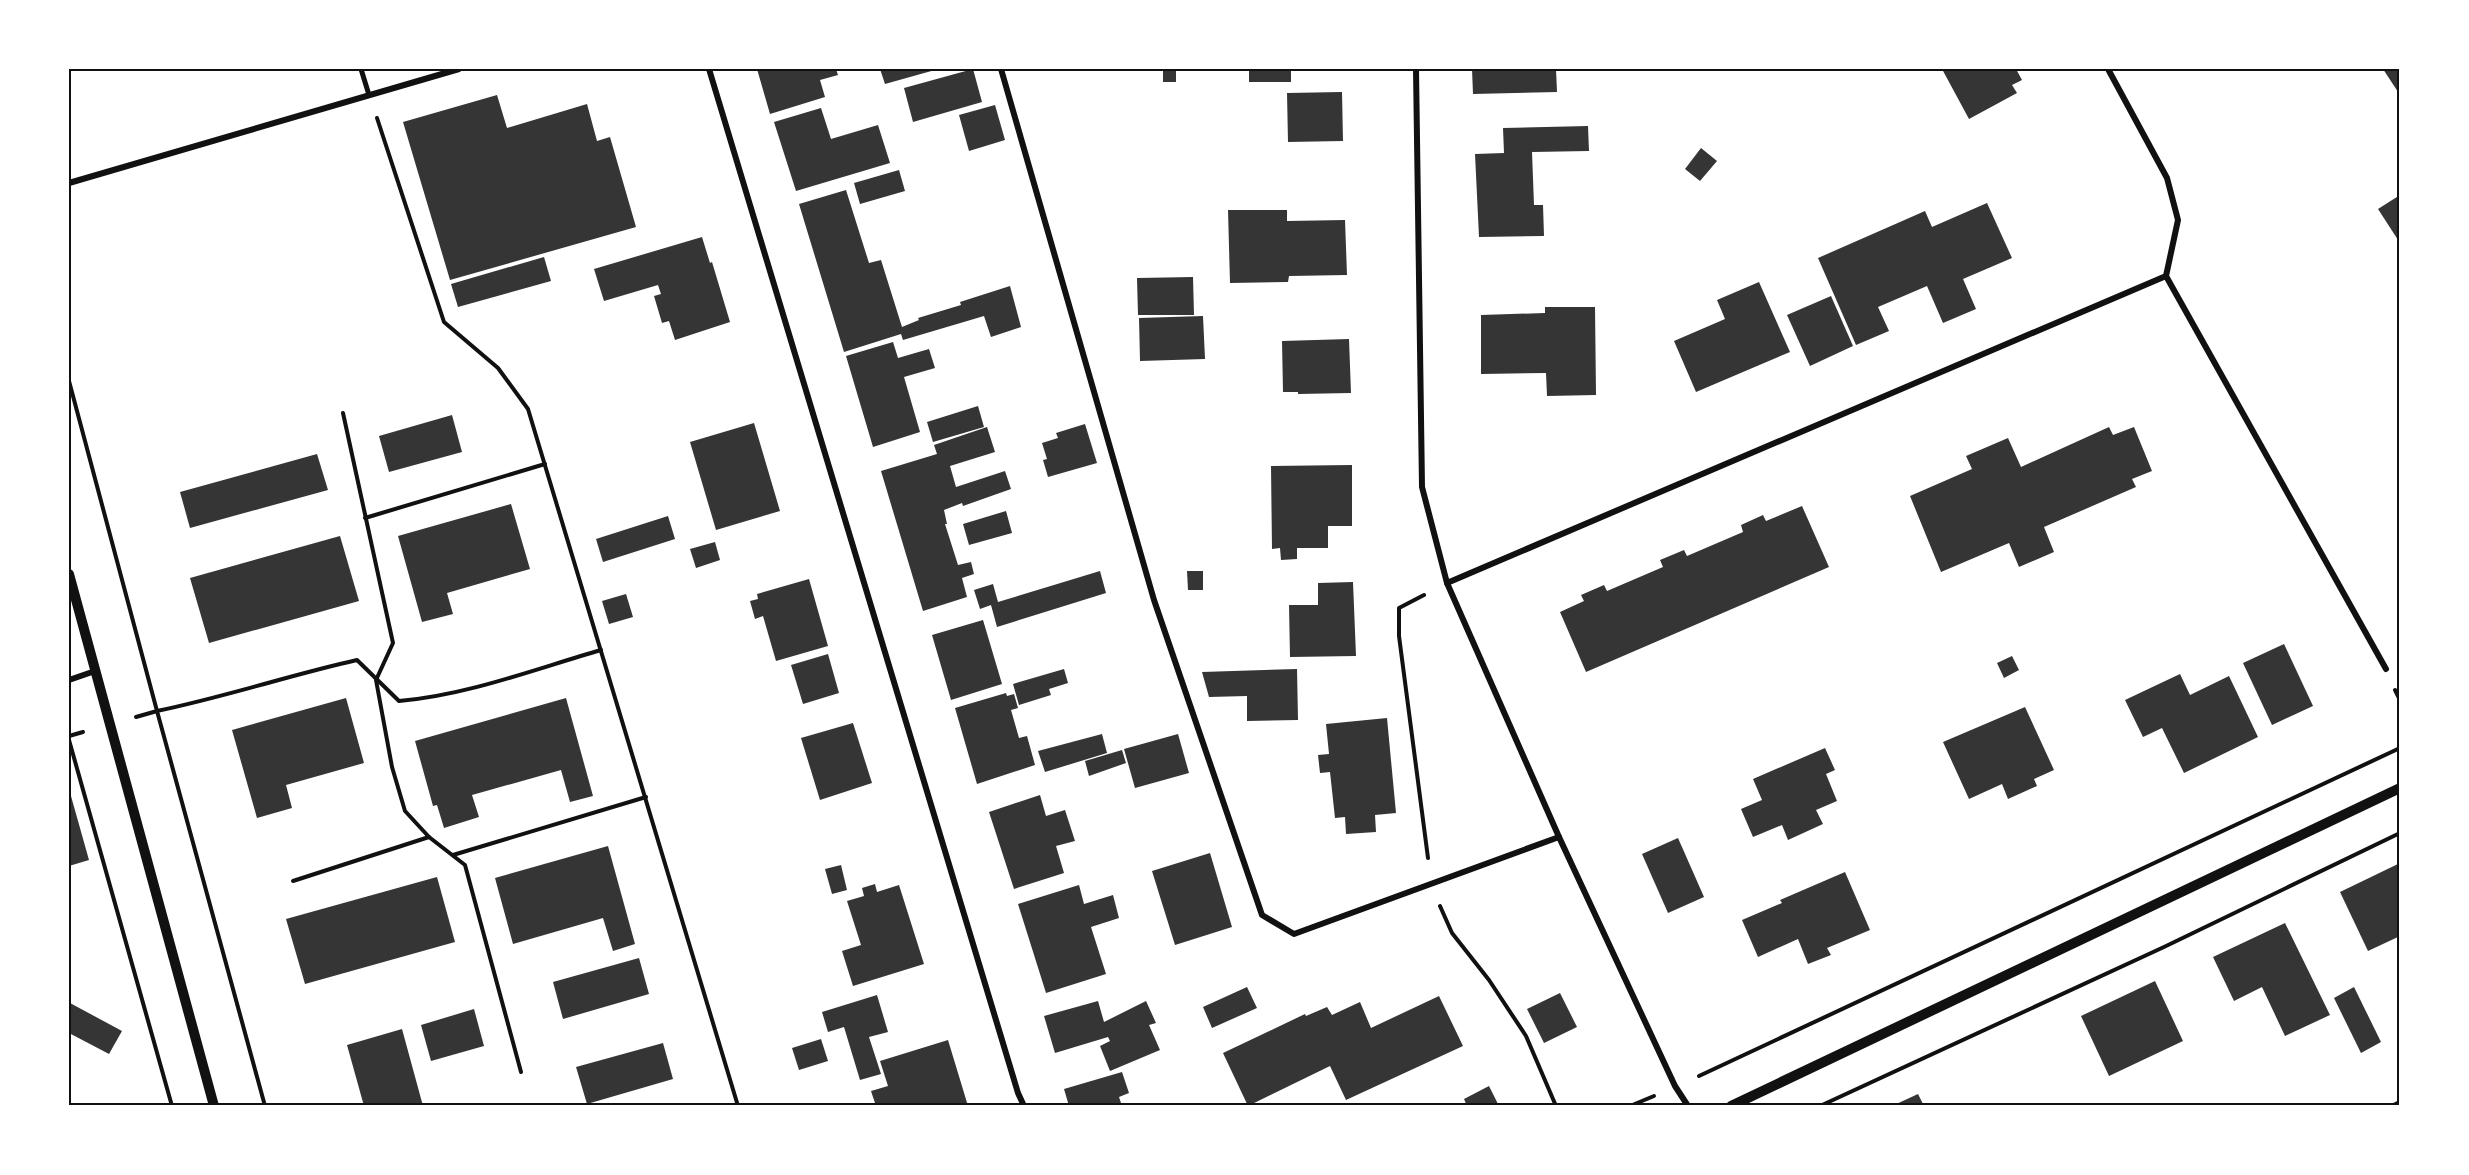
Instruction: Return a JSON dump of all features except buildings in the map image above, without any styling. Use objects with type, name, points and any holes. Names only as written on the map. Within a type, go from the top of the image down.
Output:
[{"type":"street","points":[[361,69],[369,95]]},
{"type":"street","points":[[69,183],[459,69]]},
{"type":"street","points":[[710,69],[1024,1106]]},
{"type":"street","points":[[1001,69],[1154,600],[1262,915],[1294,934],[1559,837]]},
{"type":"street","points":[[1416,69],[1422,487],[1447,583],[1559,837],[1675,1086],[1688,1106]]},
{"type":"street","points":[[2108,69],[2167,178],[2178,220],[2166,276],[2386,669]]},
{"type":"street","points":[[1447,583],[2166,276]]},
{"type":"street","points":[[69,574],[214,1106]]},
{"type":"street","points":[[69,680],[95,671]]},
{"type":"street","points":[[1731,1106],[2400,788]]},
{"type":"street","points":[[2394,1106],[2400,1103]]},
{"type":"path","points":[[369,95],[444,322],[498,368],[528,409],[738,1106]]},
{"type":"path","points":[[69,381],[266,1106]]},
{"type":"path","points":[[343,413],[393,643],[376,680],[392,766],[405,811],[429,837],[465,865],[521,1072]]},
{"type":"path","points":[[365,518],[545,464]]},
{"type":"path","points":[[1447,583],[1399,608],[1399,636],[1431,885],[1452,933],[1489,980],[1526,1036],[1556,1106]]},
{"type":"path","points":[[69,736],[357,660],[399,701],[424,699],[493,682],[601,650]]},
{"type":"path","points":[[69,741],[172,1106]]},
{"type":"path","points":[[1630,1106],[2400,748]]},
{"type":"path","points":[[452,856],[646,797]]},
{"type":"path","points":[[1820,1106],[2153,952],[2400,833]]},
{"type":"path","points":[[293,881],[429,837]]}]
